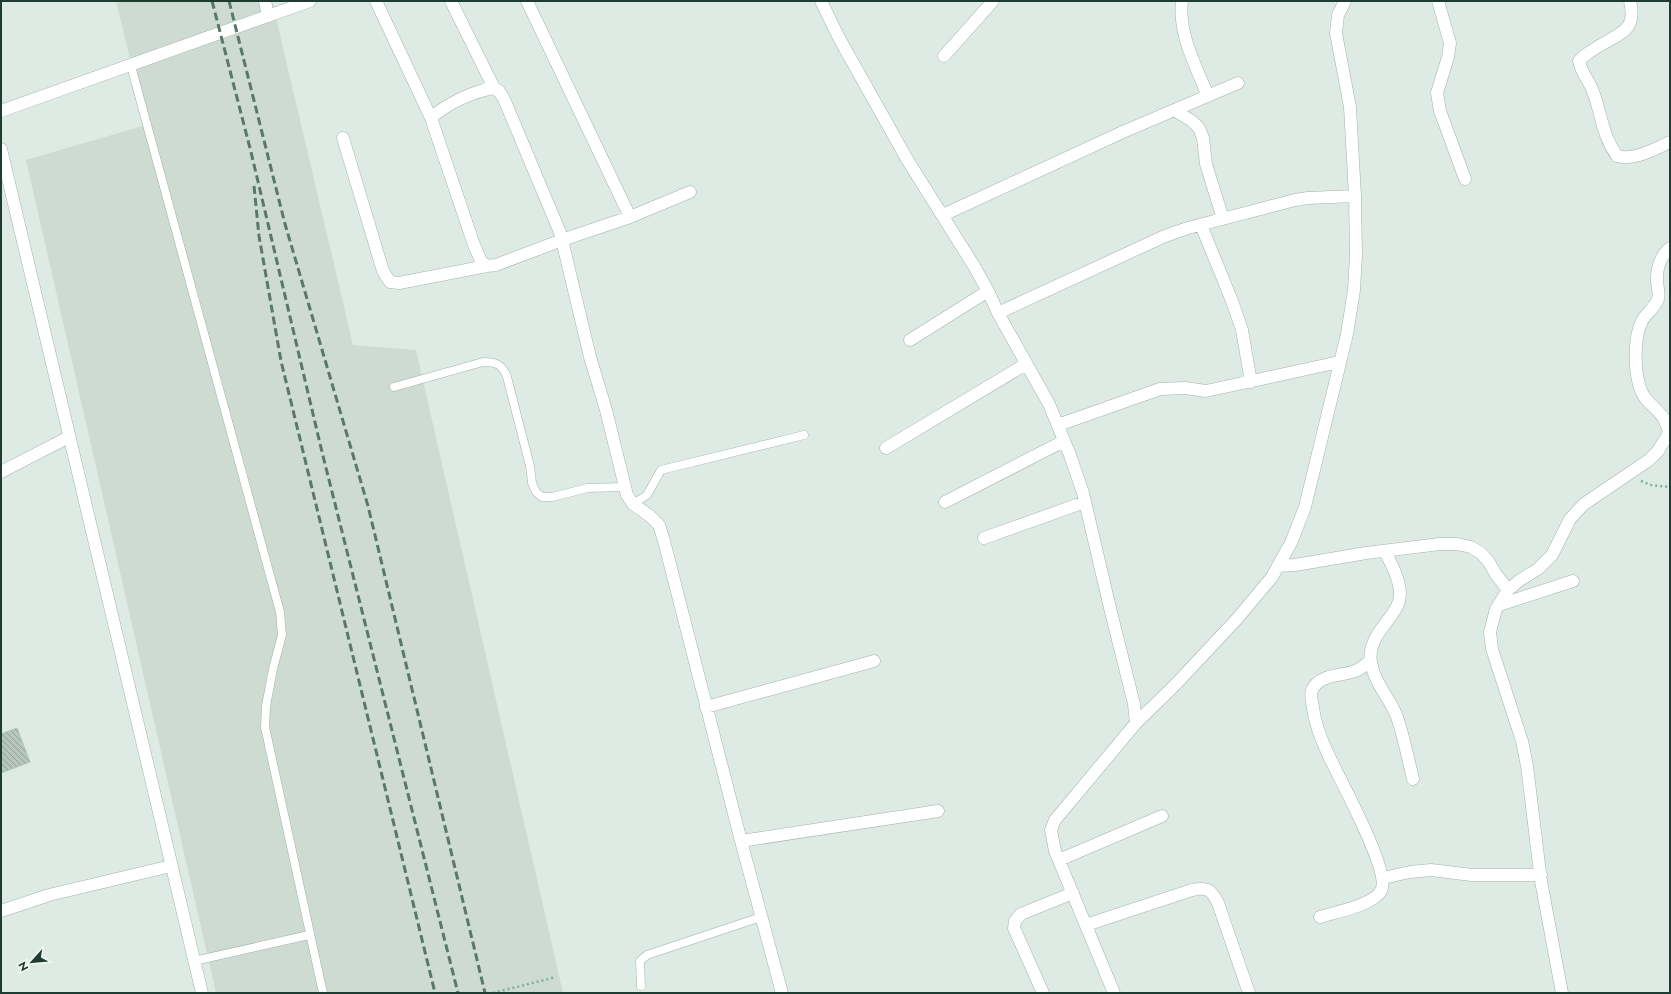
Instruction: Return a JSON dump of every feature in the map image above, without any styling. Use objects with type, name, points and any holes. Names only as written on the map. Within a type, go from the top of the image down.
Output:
[{"type":"street","points":[[264,1],[268,16]]},
{"type":"street","points":[[1,112],[310,1]]},
{"type":"street","points":[[376,1],[431,118],[480,261],[487,266]]},
{"type":"street","points":[[451,1],[494,88],[499,91],[504,99],[559,230],[590,357],[606,410],[626,495],[633,504],[650,516],[659,525],[782,993]]},
{"type":"street","points":[[527,1],[630,217]]},
{"type":"street","points":[[821,1],[839,38],[908,161],[964,248],[988,291],[998,313],[1049,404],[1064,441],[1085,502],[1134,704],[1136,723]]},
{"type":"street","points":[[944,56],[992,1]]},
{"type":"street","points":[[1182,1],[1181,19],[1184,36],[1208,96]]},
{"type":"street","points":[[1114,993],[1059,860],[1052,840],[1051,830],[1055,820],[1136,723],[1175,685],[1263,589],[1291,543],[1305,507],[1351,314],[1355,278],[1355,196],[1350,106],[1336,33],[1338,15],[1345,1]]},
{"type":"street","points":[[1438,1],[1450,43],[1448,57],[1437,93],[1440,111],[1465,179]]},
{"type":"street","points":[[1630,1],[1633,11],[1631,22],[1627,29],[1584,56],[1580,61],[1581,70],[1592,89],[1606,137],[1617,156],[1623,158],[1635,157],[1670,142]]},
{"type":"street","points":[[943,215],[1125,131],[1238,83]]},
{"type":"street","points":[[431,118],[438,111],[474,93],[494,88]]},
{"type":"street","points":[[1174,110],[1192,121],[1199,128],[1203,138],[1206,164],[1223,219]]},
{"type":"street","points":[[343,138],[383,271],[390,282],[399,283],[496,265],[562,240],[630,217],[690,192]]},
{"type":"street","points":[[1,149],[202,993]]},
{"type":"street","points":[[998,313],[1165,236],[1295,200],[1355,196]]},
{"type":"street","points":[[1201,225],[1242,330],[1251,382]]},
{"type":"street","points":[[1562,993],[1541,875],[1522,741],[1490,642],[1492,620],[1508,590],[1520,580],[1538,569],[1549,558],[1570,519],[1584,504],[1628,476],[1658,451],[1669,434],[1665,419],[1646,398],[1641,390],[1636,367],[1638,338],[1641,322],[1646,313],[1655,305],[1659,298],[1657,279],[1658,266],[1663,256],[1670,248]]},
{"type":"street","points":[[910,340],[988,291]]},
{"type":"street","points":[[1058,425],[1160,389],[1185,388],[1206,391],[1339,362]]},
{"type":"street","points":[[886,448],[1026,364]]},
{"type":"street","points":[[1,472],[69,437]]},
{"type":"street","points":[[945,502],[1064,441]]},
{"type":"street","points":[[984,538],[1085,502]]},
{"type":"street","points":[[1278,566],[1440,544],[1457,544],[1471,547],[1481,553],[1508,590]]},
{"type":"street","points":[[1385,551],[1398,581],[1400,594],[1396,608],[1376,636],[1370,661],[1374,675],[1397,717],[1413,779]]},
{"type":"street","points":[[1499,605],[1573,582]]},
{"type":"street","points":[[706,707],[874,661]]},
{"type":"street","points":[[1320,917],[1373,900],[1381,891],[1383,878],[1362,822],[1320,737],[1315,720],[1311,696],[1312,689],[1320,682],[1330,677],[1357,670],[1370,661]]},
{"type":"street","points":[[741,841],[938,811]]},
{"type":"street","points":[[1059,860],[1162,816]]},
{"type":"street","points":[[1,911],[49,895],[171,866]]},
{"type":"street","points":[[1383,878],[1410,872],[1431,870],[1472,875],[1541,875]]},
{"type":"street","points":[[1086,925],[1192,890],[1202,888],[1209,890],[1214,895],[1218,903],[1249,993]]},
{"type":"street","points":[[1043,993],[1014,928],[1015,921],[1022,914],[1073,893]]},
{"type":"lane","points":[[130,66],[280,612],[282,635],[272,669],[266,706],[266,727],[322,993]]},
{"type":"lane","points":[[394,387],[483,362],[499,364],[504,369],[507,376],[530,466],[532,483],[536,492],[542,497],[552,497],[588,488],[624,487]]},
{"type":"lane","points":[[633,504],[647,495],[661,470],[804,436]]},
{"type":"lane","points":[[641,986],[640,961],[646,955],[761,917]]},
{"type":"lane","points":[[194,961],[309,935]]},
{"type":"path","points":[[1628,476],[1651,485],[1670,487]]},
{"type":"path","points":[[494,993],[556,977]]},
{"type":"shaded area","points":[[116,1],[272,1],[353,345],[416,350],[563,993],[216,993],[26,160],[146,125]]},
{"type":"building","points":[[17,728],[30,762],[1,773],[1,734]]},
{"type":"railway","points":[[212,1],[251,152],[322,452],[458,993]]},
{"type":"railway","points":[[229,1],[285,224],[368,506],[485,993]]},
{"type":"railway","points":[[254,186],[259,236],[281,361],[435,993]]}]
